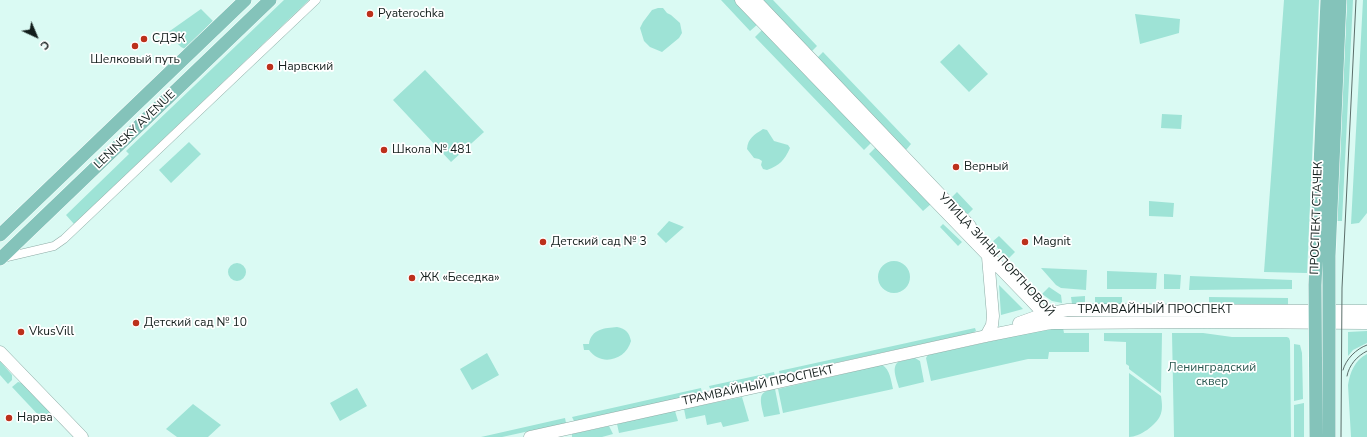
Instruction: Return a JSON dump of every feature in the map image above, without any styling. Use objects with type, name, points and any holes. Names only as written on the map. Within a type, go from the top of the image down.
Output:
[{"type":"main road","name":"LENINSKY AVENUE","points":[[0,235],[245,0]]},
{"type":"main road","name":"LENINSKY AVENUE","points":[[1,259],[270,0]]},
{"type":"main road","name":"УЛИЦА ЗИНЫ ПОРТНОВОЙ","points":[[741,0],[988,257],[1048,313]]},
{"type":"main road","name":"УЛИЦА ЗИНЫ ПОРТНОВОЙ","points":[[754,0],[1058,323]]},
{"type":"main road","name":"ПРОСПЕКТ СТАЧЕК","points":[[1316,437],[1314,317],[1327,0]]},
{"type":"main road","name":"ПРОСПЕКТ СТАЧЕК","points":[[1329,437],[1329,256],[1340,0]]},
{"type":"main road","points":[[986,336],[992,325],[993,316],[988,257]]},
{"type":"main road","name":"ТРАМВАЙНЫЙ ПРОСПЕКТ","points":[[986,336],[1048,313],[1068,310],[1328,317]]},
{"type":"main road","points":[[1328,317],[1367,311]]},
{"type":"main road","name":"ТРАМВАЙНЫЙ ПРОСПЕКТ","points":[[530,437],[1050,323],[1207,322],[1314,317]]},
{"type":"main road","points":[[1328,317],[1367,323]]},
{"type":"main road","points":[[0,352],[82,437]]},
{"type":"street","points":[[1,259],[54,246],[64,239],[316,0]]},
{"type":"green space","points":[[284,0],[309,0],[74,224],[66,215],[129,154],[126,151]]},
{"type":"green space","points":[[721,0],[735,0],[758,24],[750,31]]},
{"type":"green space","points":[[761,0],[773,0],[817,46],[811,52]]},
{"type":"green space","points":[[1284,0],[1319,0],[1307,273],[1264,272]]},
{"type":"green space","points":[[1347,0],[1353,0],[1342,221],[1336,221]]},
{"type":"green space","points":[[1363,0],[1367,0],[1367,213],[1359,223],[1351,224]]},
{"type":"green space","points":[[663,8],[680,23],[682,33],[679,38],[662,52],[650,47],[644,41],[640,28],[652,10]]},
{"type":"green space","points":[[201,9],[213,21],[185,49],[167,33]]},
{"type":"green space","points":[[1135,14],[1180,19],[1179,33],[1140,44]]},
{"type":"green space","points":[[763,29],[872,142],[864,150],[755,37]]},
{"type":"green space","points":[[959,44],[988,74],[969,92],[940,62]]},
{"type":"green space","points":[[823,52],[911,144],[906,150],[817,58]]},
{"type":"green space","points":[[425,70],[484,132],[451,162],[393,100]]},
{"type":"green space","points":[[1162,114],[1182,115],[1181,129],[1161,128]]},
{"type":"green space","points":[[763,129],[767,130],[774,141],[788,145],[790,148],[781,162],[767,170],[763,169],[761,165],[762,161],[754,158],[747,149],[750,139]]},
{"type":"green space","points":[[189,142],[201,154],[171,183],[159,170]]},
{"type":"green space","points":[[876,147],[931,204],[923,211],[869,154]]},
{"type":"green space","points":[[957,192],[973,209],[967,215],[951,198]]},
{"type":"green space","points":[[1149,201],[1174,203],[1173,217],[1149,216]]},
{"type":"green space","points":[[669,221],[684,227],[666,243],[657,234]]},
{"type":"green space","points":[[943,224],[962,242],[958,246],[940,227]]},
{"type":"green space","points":[[999,236],[1015,252],[1008,259],[992,242]]},
{"type":"green space","points":[[891,261],[897,261],[907,268],[910,277],[909,283],[903,290],[897,293],[891,293],[881,286],[878,280],[878,274],[885,264]]},
{"type":"green space","points":[[233,263],[241,263],[246,268],[244,279],[241,281],[233,281],[228,276],[228,268]]},
{"type":"green space","points":[[1041,268],[1087,270],[1086,290],[1061,288],[1056,285]]},
{"type":"green space","points":[[1107,271],[1157,273],[1156,289],[1107,289]]},
{"type":"green space","points":[[1164,274],[1181,275],[1180,289],[1164,289]]},
{"type":"green space","points":[[1190,276],[1292,280],[1292,289],[1189,290]]},
{"type":"green space","points":[[999,285],[1023,309],[1001,315]]},
{"type":"green space","points":[[1049,287],[1061,295],[1062,303],[1052,301],[1042,294]]},
{"type":"green space","points":[[1085,296],[1085,303],[1072,304],[1071,297]]},
{"type":"green space","points":[[1095,297],[1122,297],[1122,304],[1095,304]]},
{"type":"green space","points":[[1209,297],[1288,298],[1288,305],[1209,305]]},
{"type":"green space","points":[[617,327],[627,331],[631,341],[628,348],[619,357],[606,360],[594,355],[589,350],[584,350],[583,344],[589,344],[590,339],[596,332],[603,329]]},
{"type":"green space","points":[[975,328],[976,331],[972,333],[780,375],[779,371]]},
{"type":"green space","points":[[1063,328],[1064,333],[1089,333],[1089,352],[1049,352],[1048,359],[1028,359],[931,381],[926,358],[928,355],[1038,331]]},
{"type":"green space","points":[[1367,331],[1367,343],[1353,350],[1348,356],[1348,332]]},
{"type":"green space","points":[[1104,333],[1162,333],[1161,393],[1129,369],[1129,366],[1126,364],[1126,342],[1104,341]]},
{"type":"green space","name":"Ленинградский сквер","points":[[1172,333],[1203,333],[1232,337],[1289,338],[1291,437],[1174,437]]},
{"type":"green space","points":[[1294,344],[1300,345],[1302,353],[1303,399],[1294,401]]},
{"type":"green space","points":[[487,353],[499,375],[472,390],[460,369]]},
{"type":"green space","points":[[1367,354],[1367,437],[1351,437],[1348,385],[1356,363]]},
{"type":"green space","points":[[915,358],[920,361],[924,382],[899,388],[895,374],[896,365],[898,362]]},
{"type":"green space","points":[[0,361],[12,375],[12,380],[8,384],[0,375]]},
{"type":"green space","points":[[882,365],[887,369],[893,389],[783,413],[778,389]]},
{"type":"green space","points":[[774,372],[775,376],[711,391],[709,386]]},
{"type":"green space","points":[[1129,373],[1161,396],[1162,411],[1158,419],[1151,427],[1143,433],[1129,437]]},
{"type":"green space","points":[[18,382],[22,383],[50,412],[42,419],[12,387]]},
{"type":"green space","points":[[357,388],[367,406],[340,421],[330,403]]},
{"type":"green space","points":[[701,388],[702,393],[574,421],[572,417]]},
{"type":"green space","points":[[775,389],[780,414],[764,417],[761,396],[766,391]]},
{"type":"green space","points":[[742,397],[749,421],[723,427],[721,422],[707,425],[705,415],[686,419],[684,409]]},
{"type":"green space","points":[[1304,403],[1304,437],[1294,437],[1294,405]]},
{"type":"green space","points":[[193,404],[221,425],[208,437],[177,437],[166,429]]},
{"type":"green space","points":[[675,411],[678,421],[619,433],[617,424]]},
{"type":"green space","points":[[565,418],[566,423],[502,437],[481,437]]},
{"type":"green space","points":[[609,426],[613,434],[602,437],[572,437],[572,434]]},
{"type":"tram line","points":[[1341,437],[1342,288],[1356,0]]},
{"type":"tram line","points":[[1343,370],[1346,362],[1352,355],[1367,345]]},
{"type":"tram line","points":[[1347,376],[1354,361],[1367,351]]},
{"type":"place","name":"Pyaterochka","points":[[370,14]]},
{"type":"place","name":"СДЭК","points":[[144,39]]},
{"type":"place","name":"Шелковый путь","points":[[135,46]]},
{"type":"place","name":"Нарвский","points":[[270,67]]},
{"type":"place","name":"Школа № 481","points":[[384,150]]},
{"type":"place","name":"Верный","points":[[956,167]]},
{"type":"place","name":"Детский сад № 3","points":[[543,242]]},
{"type":"place","name":"Magnit","points":[[1025,242]]},
{"type":"place","name":"ЖК «Беседка»","points":[[412,278]]},
{"type":"place","name":"Детский сад № 10","points":[[136,323]]},
{"type":"place","name":"VkusVill","points":[[21,332]]},
{"type":"place","name":"Нарва","points":[[9,418]]}]
